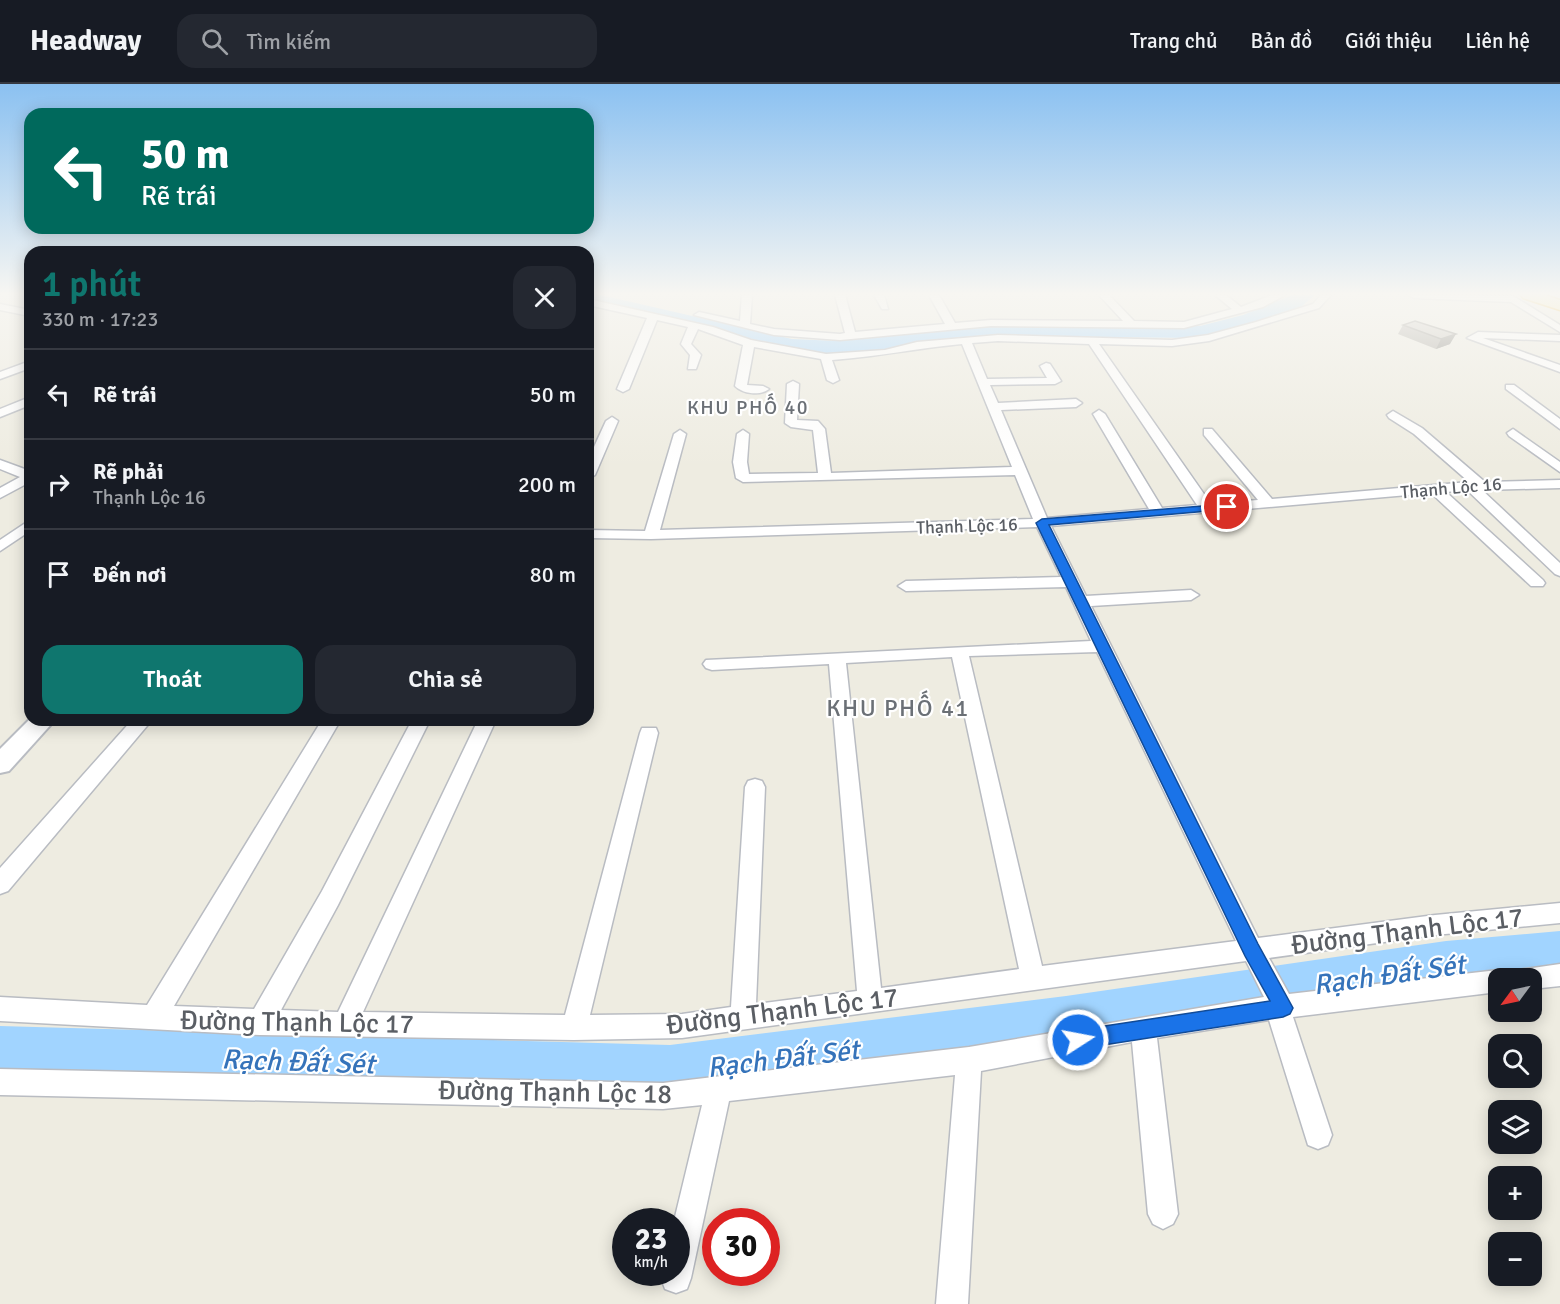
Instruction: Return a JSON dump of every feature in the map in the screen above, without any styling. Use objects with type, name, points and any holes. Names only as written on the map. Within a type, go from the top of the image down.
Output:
[{"type":"street","points":[[623,389],[638,352]]},
{"type":"street","points":[[692,367],[696,355],[693,352]]},
{"type":"street","points":[[747,352],[741,386],[747,389],[763,389]]},
{"type":"street","points":[[798,352],[826,357],[889,352]]},
{"type":"street","points":[[970,352],[1042,523],[1281,1006],[1318,1135]]},
{"type":"street","points":[[1099,352],[1207,509]]},
{"type":"street","points":[[1512,352],[1560,369]]},
{"type":"street","points":[[826,357],[833,380]]},
{"type":"street","points":[[0,376],[24,366]]},
{"type":"street","points":[[983,381],[1055,381],[1046,366]]},
{"type":"street","points":[[793,384],[791,423],[814,424],[819,429],[825,477]]},
{"type":"street","points":[[1510,387],[1560,426]]},
{"type":"street","points":[[0,413],[24,403]]},
{"type":"street","points":[[994,407],[1076,403]]},
{"type":"street","points":[[1099,414],[1158,513]]},
{"type":"street","points":[[1393,415],[1418,431],[1560,571]]},
{"type":"street","points":[[594,462],[612,422]]},
{"type":"street","points":[[1208,432],[1268,503]]},
{"type":"street","points":[[1514,433],[1560,468]]},
{"type":"street","points":[[651,535],[680,434]]},
{"type":"street","points":[[743,434],[740,462],[743,478],[1020,471]]},
{"type":"street","points":[[0,464],[24,470]]},
{"type":"street","points":[[0,494],[24,474]]},
{"type":"street","name":"Thạnh Lộc 16","points":[[594,534],[651,535],[1042,523],[1475,486],[1557,486]]},
{"type":"street","points":[[1434,489],[1537,583]]},
{"type":"street","points":[[0,547],[24,529]]},
{"type":"street","points":[[906,586],[1071,582]]},
{"type":"street","points":[[1081,601],[1191,595]]},
{"type":"street","points":[[712,664],[1101,646]]},
{"type":"street","points":[[958,651],[1033,978]]},
{"type":"street","points":[[837,658],[870,1002]]},
{"type":"street","points":[[0,765],[37,726]]},
{"type":"street","points":[[0,884],[138,726]]},
{"type":"street","points":[[153,1018],[328,726]]},
{"type":"street","points":[[260,1023],[330,898],[418,726]]},
{"type":"street","points":[[345,1024],[485,726]]},
{"type":"street","points":[[574,1028],[649,733]]},
{"type":"street","points":[[742,1019],[754,787]]},
{"type":"street","name":"Đường Thạnh Lộc 17","points":[[0,1009],[260,1023],[574,1028],[682,1026],[1033,978],[1254,955],[1435,925],[1560,913]]},
{"type":"street","points":[[1542,977],[1560,975]]},
{"type":"street","name":"Đường Thạnh Lộc 18","points":[[0,1082],[663,1096],[969,1060],[1143,1028],[1281,1006],[1403,990],[1488,982]]},
{"type":"street","points":[[1143,1028],[1163,1214]]},
{"type":"street","points":[[952,1304],[969,1060]]},
{"type":"street","points":[[690,1216],[719,1088]]},
{"type":"waterway","name":"Rạch Đất Sét","points":[[0,1053],[670,1072],[1066,1022],[1446,964],[1560,954]]},
{"type":"district","name":"KHU PHỐ 40","points":[[748,407]]},
{"type":"district","name":"KHU PHỐ 41","points":[[898,708]]},
{"type":"route","points":[[1078,1040],[1277,1007],[1283,1008],[1251,950],[1042,523],[1227,507]]}]
